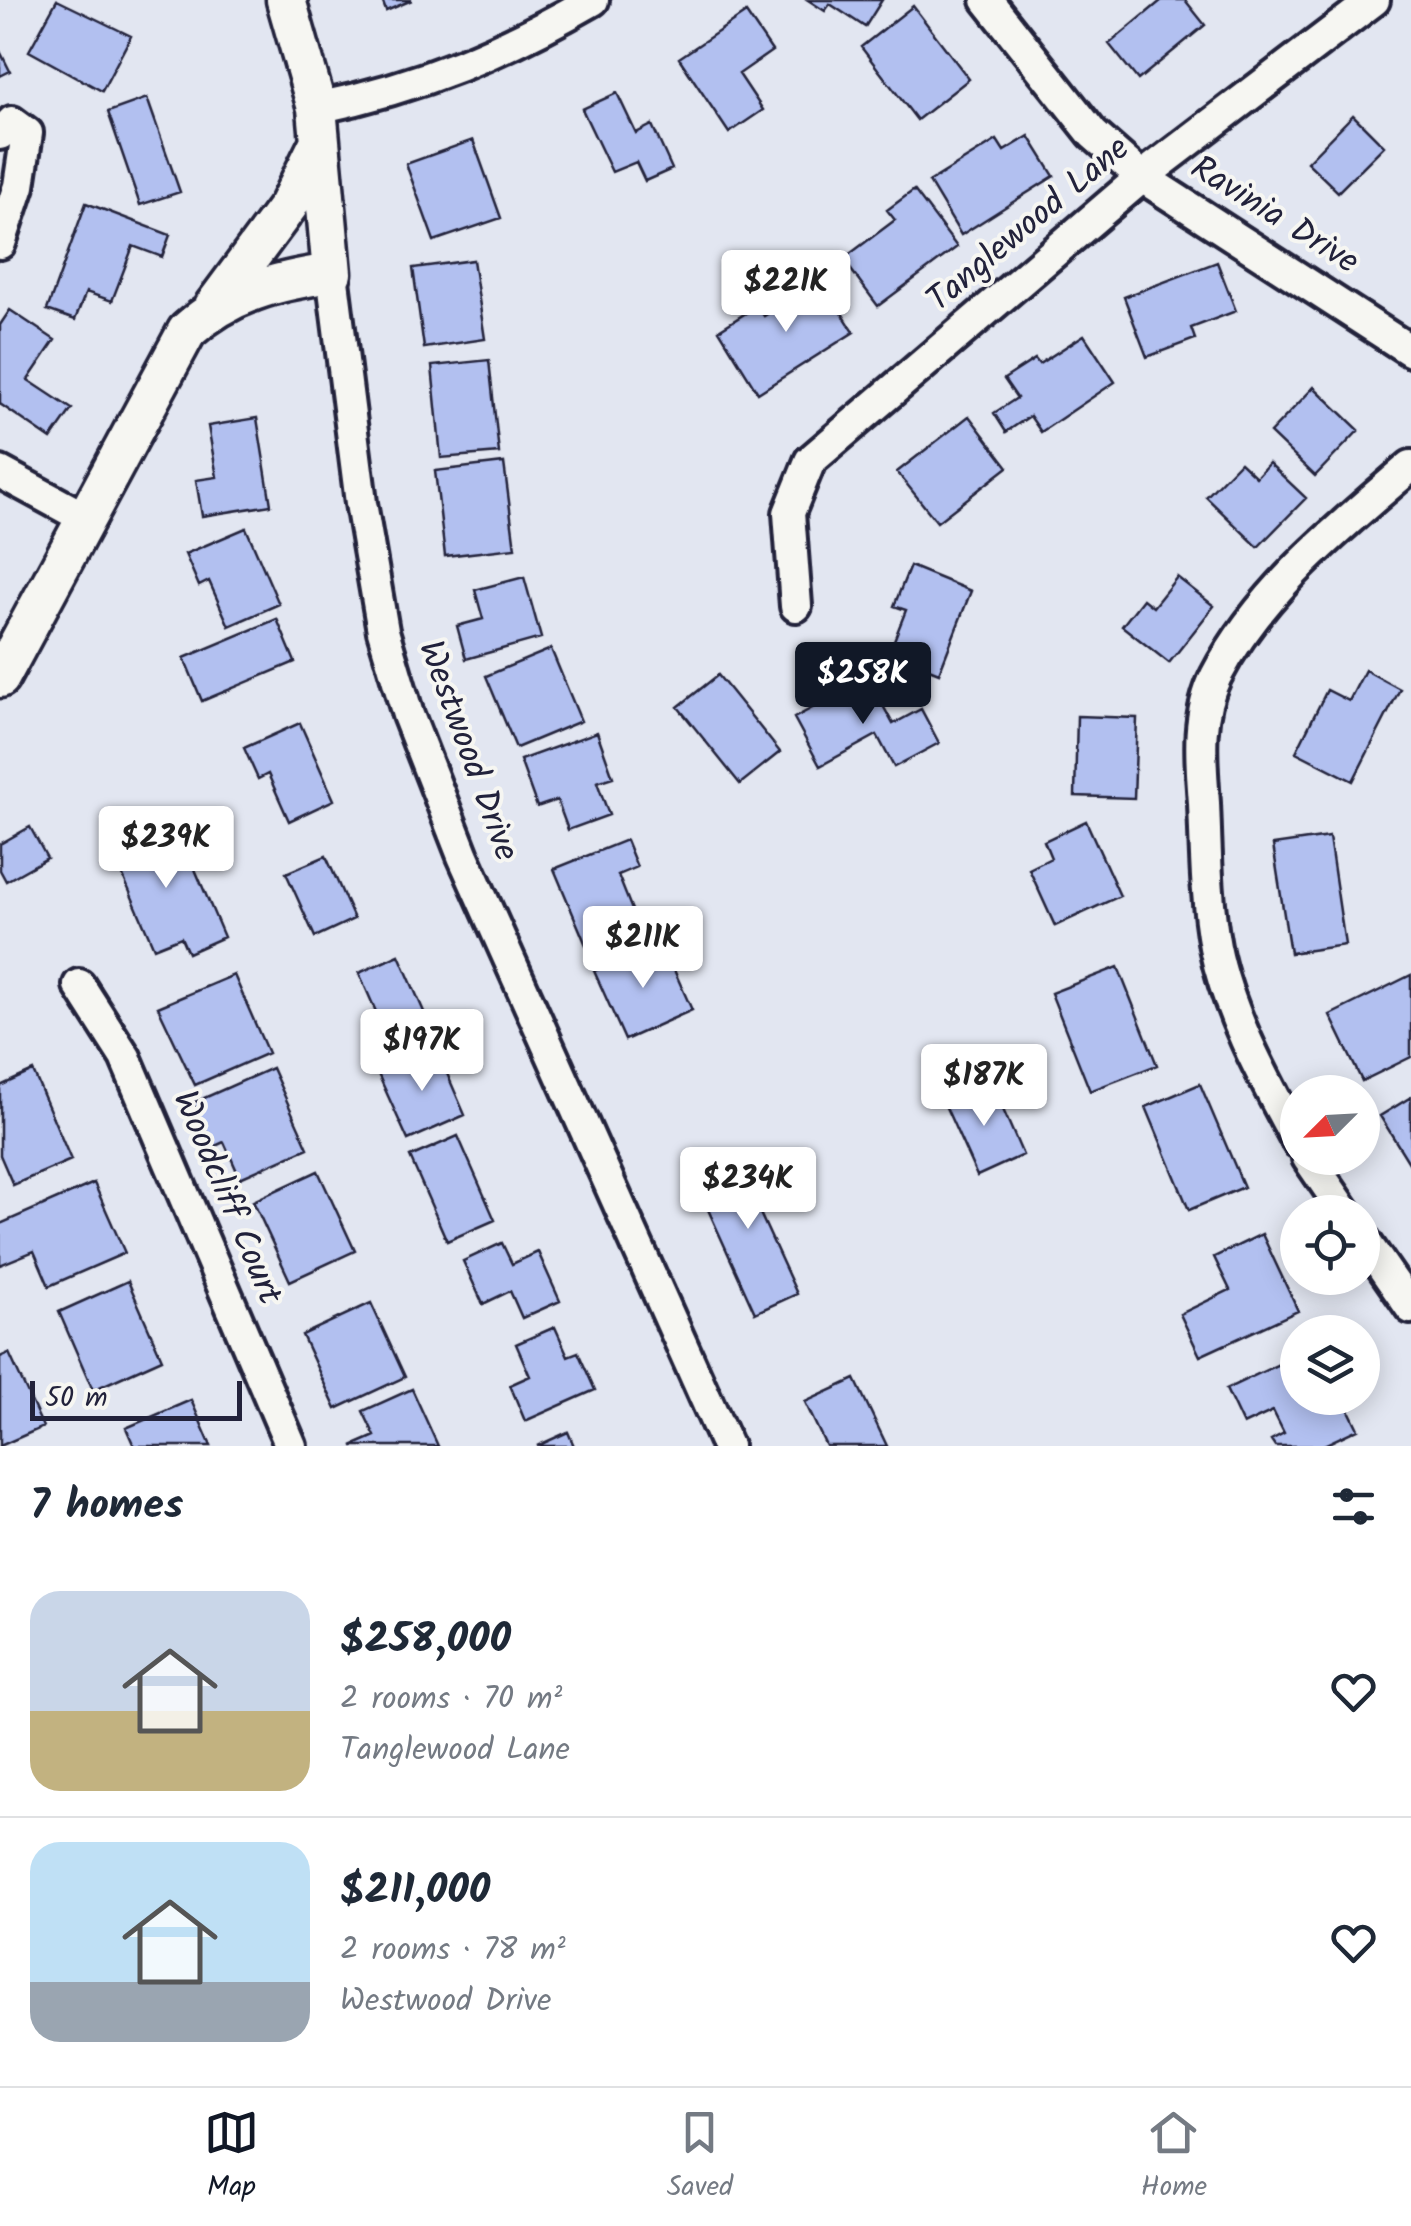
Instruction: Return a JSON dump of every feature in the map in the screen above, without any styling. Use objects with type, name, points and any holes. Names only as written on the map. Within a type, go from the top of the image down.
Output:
[{"type":"main road","points":[[214,306],[281,280],[332,274],[319,124],[286,0]]},
{"type":"main road","points":[[0,678],[83,517],[187,331],[214,306],[288,206],[319,124]]},
{"type":"street","points":[[319,124],[508,49],[594,0]]},
{"type":"street","name":"Ravinia Drive","points":[[988,0],[1094,134],[1142,177],[1411,351]]},
{"type":"street","name":"Tanglewood Lane","points":[[796,606],[789,513],[810,461],[1142,177],[1374,0]]},
{"type":"street","points":[[0,134],[12,122],[26,133],[18,186],[0,242]]},
{"type":"street","name":"Westwood Drive","points":[[332,274],[361,504],[384,631],[408,714],[463,856],[727,1446]]},
{"type":"street","points":[[1280,1109],[1255,1062],[1216,949],[1209,903],[1201,720],[1215,678],[1263,610],[1310,554],[1411,466]]},
{"type":"street","points":[[0,472],[83,517]]},
{"type":"street","name":"Woodcliff Court","points":[[79,985],[125,1057],[291,1446]]},
{"type":"street","points":[[1380,1264],[1411,1308]]},
{"type":"building","points":[[57,0],[131,36],[102,91],[29,51]]},
{"type":"building","points":[[382,0],[412,0],[386,11]]},
{"type":"building","points":[[808,0],[882,0],[865,27],[830,4],[825,11]]},
{"type":"building","points":[[1162,0],[1185,0],[1205,25],[1138,80],[1109,44]]},
{"type":"building","points":[[913,6],[969,79],[917,120],[861,47]]},
{"type":"building","points":[[746,13],[772,51],[739,74],[763,110],[729,133],[679,58]]},
{"type":"building","points":[[0,51],[10,71],[0,76]]},
{"type":"building","points":[[617,93],[636,133],[652,125],[672,169],[645,181],[636,162],[612,172],[582,109]]},
{"type":"building","points":[[147,98],[180,192],[140,205],[108,112]]},
{"type":"building","points":[[1353,115],[1384,146],[1338,192],[1307,162]]},
{"type":"building","points":[[1029,136],[1054,176],[961,235],[929,182],[997,140],[1004,151]]},
{"type":"building","points":[[473,140],[501,218],[434,241],[406,164]]},
{"type":"building","points":[[914,190],[957,247],[878,306],[843,259],[895,220],[887,210]]},
{"type":"building","points":[[86,203],[170,235],[162,257],[133,246],[112,301],[86,292],[75,320],[47,310]]},
{"type":"building","points":[[473,260],[485,339],[424,348],[413,268]]},
{"type":"building","points":[[1217,262],[1236,311],[1191,328],[1195,339],[1147,357],[1124,297]]},
{"type":"building","points":[[821,280],[854,332],[758,393],[719,330],[757,306],[764,316]]},
{"type":"building","points":[[10,310],[55,340],[28,380],[72,409],[51,439],[0,404],[0,325]]},
{"type":"building","points":[[1084,335],[1115,382],[1041,432],[1030,416],[1006,432],[994,413],[1017,398],[1004,379],[1035,359],[1039,364]]},
{"type":"building","points":[[489,360],[499,453],[441,458],[432,366]]},
{"type":"building","points":[[1314,387],[1359,430],[1315,476],[1270,433]]},
{"type":"building","points":[[969,416],[1008,467],[937,522],[897,472]]},
{"type":"building","points":[[257,418],[271,505],[202,516],[196,480],[217,477],[208,426]]},
{"type":"building","points":[[1240,462],[1256,477],[1269,463],[1306,498],[1258,547],[1206,497]]},
{"type":"building","points":[[504,463],[515,548],[445,556],[435,471]]},
{"type":"building","points":[[246,528],[279,604],[229,626],[209,581],[199,586],[185,554]]},
{"type":"building","points":[[910,566],[971,591],[939,673],[889,653],[906,610],[894,606]]},
{"type":"building","points":[[524,577],[541,638],[466,659],[457,626],[483,619],[475,590]]},
{"type":"building","points":[[1177,577],[1214,606],[1169,663],[1122,626],[1143,599],[1153,607]]},
{"type":"building","points":[[277,619],[295,662],[202,701],[184,658]]},
{"type":"building","points":[[551,649],[581,721],[516,748],[486,676]]},
{"type":"building","points":[[1365,670],[1400,689],[1353,781],[1296,752],[1327,690],[1349,701]]},
{"type":"building","points":[[718,675],[780,752],[740,784],[678,707]]},
{"type":"building","points":[[868,678],[893,724],[921,709],[939,743],[894,767],[877,735],[820,766],[794,718]]},
{"type":"building","points":[[1077,716],[1137,718],[1134,798],[1075,796]]},
{"type":"building","points":[[300,723],[334,800],[289,821],[268,774],[258,779],[244,748]]},
{"type":"building","points":[[597,732],[613,777],[597,782],[609,815],[568,830],[557,800],[537,807],[520,760]]},
{"type":"building","points":[[1086,821],[1120,896],[1055,926],[1029,869],[1051,858],[1044,841]]},
{"type":"building","points":[[142,824],[155,853],[183,841],[224,937],[188,953],[181,937],[154,948],[107,839]]},
{"type":"building","points":[[30,827],[47,858],[6,881],[0,870],[0,844]]},
{"type":"building","points":[[1329,837],[1345,945],[1290,953],[1273,845]]},
{"type":"building","points":[[626,840],[637,867],[618,875],[640,930],[589,952],[554,869]]},
{"type":"building","points":[[326,856],[354,919],[315,937],[286,873]]},
{"type":"building","points":[[661,941],[692,1010],[625,1040],[594,971]]},
{"type":"building","points":[[399,955],[428,1021],[388,1039],[359,973]]},
{"type":"building","points":[[1118,967],[1157,1065],[1090,1091],[1051,993]]},
{"type":"building","points":[[234,975],[268,1053],[195,1085],[158,1007]]},
{"type":"building","points":[[1411,975],[1411,1057],[1374,1075],[1359,1075],[1330,1015]]},
{"type":"building","points":[[436,1048],[465,1115],[408,1140],[378,1074]]},
{"type":"building","points":[[272,1068],[308,1148],[240,1178],[224,1142],[213,1147],[193,1103]]},
{"type":"building","points":[[33,1071],[71,1160],[13,1185],[0,1155],[0,1086]]},
{"type":"building","points":[[991,1082],[1023,1155],[977,1176],[944,1103]]},
{"type":"building","points":[[1200,1084],[1244,1187],[1189,1210],[1146,1107]]},
{"type":"building","points":[[1411,1097],[1411,1166],[1380,1116]]},
{"type":"building","points":[[458,1136],[495,1220],[447,1241],[410,1157]]},
{"type":"building","points":[[760,1156],[775,1190],[754,1200],[797,1294],[755,1313],[697,1185]]},
{"type":"building","points":[[318,1171],[355,1251],[290,1281],[253,1201]]},
{"type":"building","points":[[94,1183],[125,1253],[49,1286],[34,1251],[0,1265],[0,1224]]},
{"type":"building","points":[[1262,1234],[1280,1272],[1280,1295],[1291,1295],[1298,1311],[1280,1315],[1280,1319],[1200,1356],[1180,1314],[1230,1290],[1214,1257]]},
{"type":"building","points":[[502,1243],[512,1264],[538,1252],[560,1301],[522,1318],[510,1291],[483,1304],[463,1261]]},
{"type":"building","points":[[128,1281],[162,1359],[93,1390],[59,1312]]},
{"type":"building","points":[[371,1303],[405,1377],[336,1409],[302,1335]]},
{"type":"building","points":[[555,1327],[568,1356],[578,1352],[595,1390],[525,1421],[510,1385],[530,1376],[516,1344]]},
{"type":"building","points":[[9,1353],[43,1427],[0,1446],[0,1357]]},
{"type":"building","points":[[1280,1364],[1280,1415],[1351,1415],[1358,1429],[1322,1446],[1275,1446],[1271,1440],[1284,1433],[1273,1411],[1243,1425],[1226,1389]]},
{"type":"building","points":[[855,1379],[887,1446],[826,1446],[805,1402]]},
{"type":"building","points":[[412,1389],[438,1446],[352,1446],[375,1436],[363,1411]]},
{"type":"building","points":[[191,1400],[211,1446],[134,1446],[126,1428]]},
{"type":"building","points":[[568,1432],[574,1446],[537,1446]]}]
